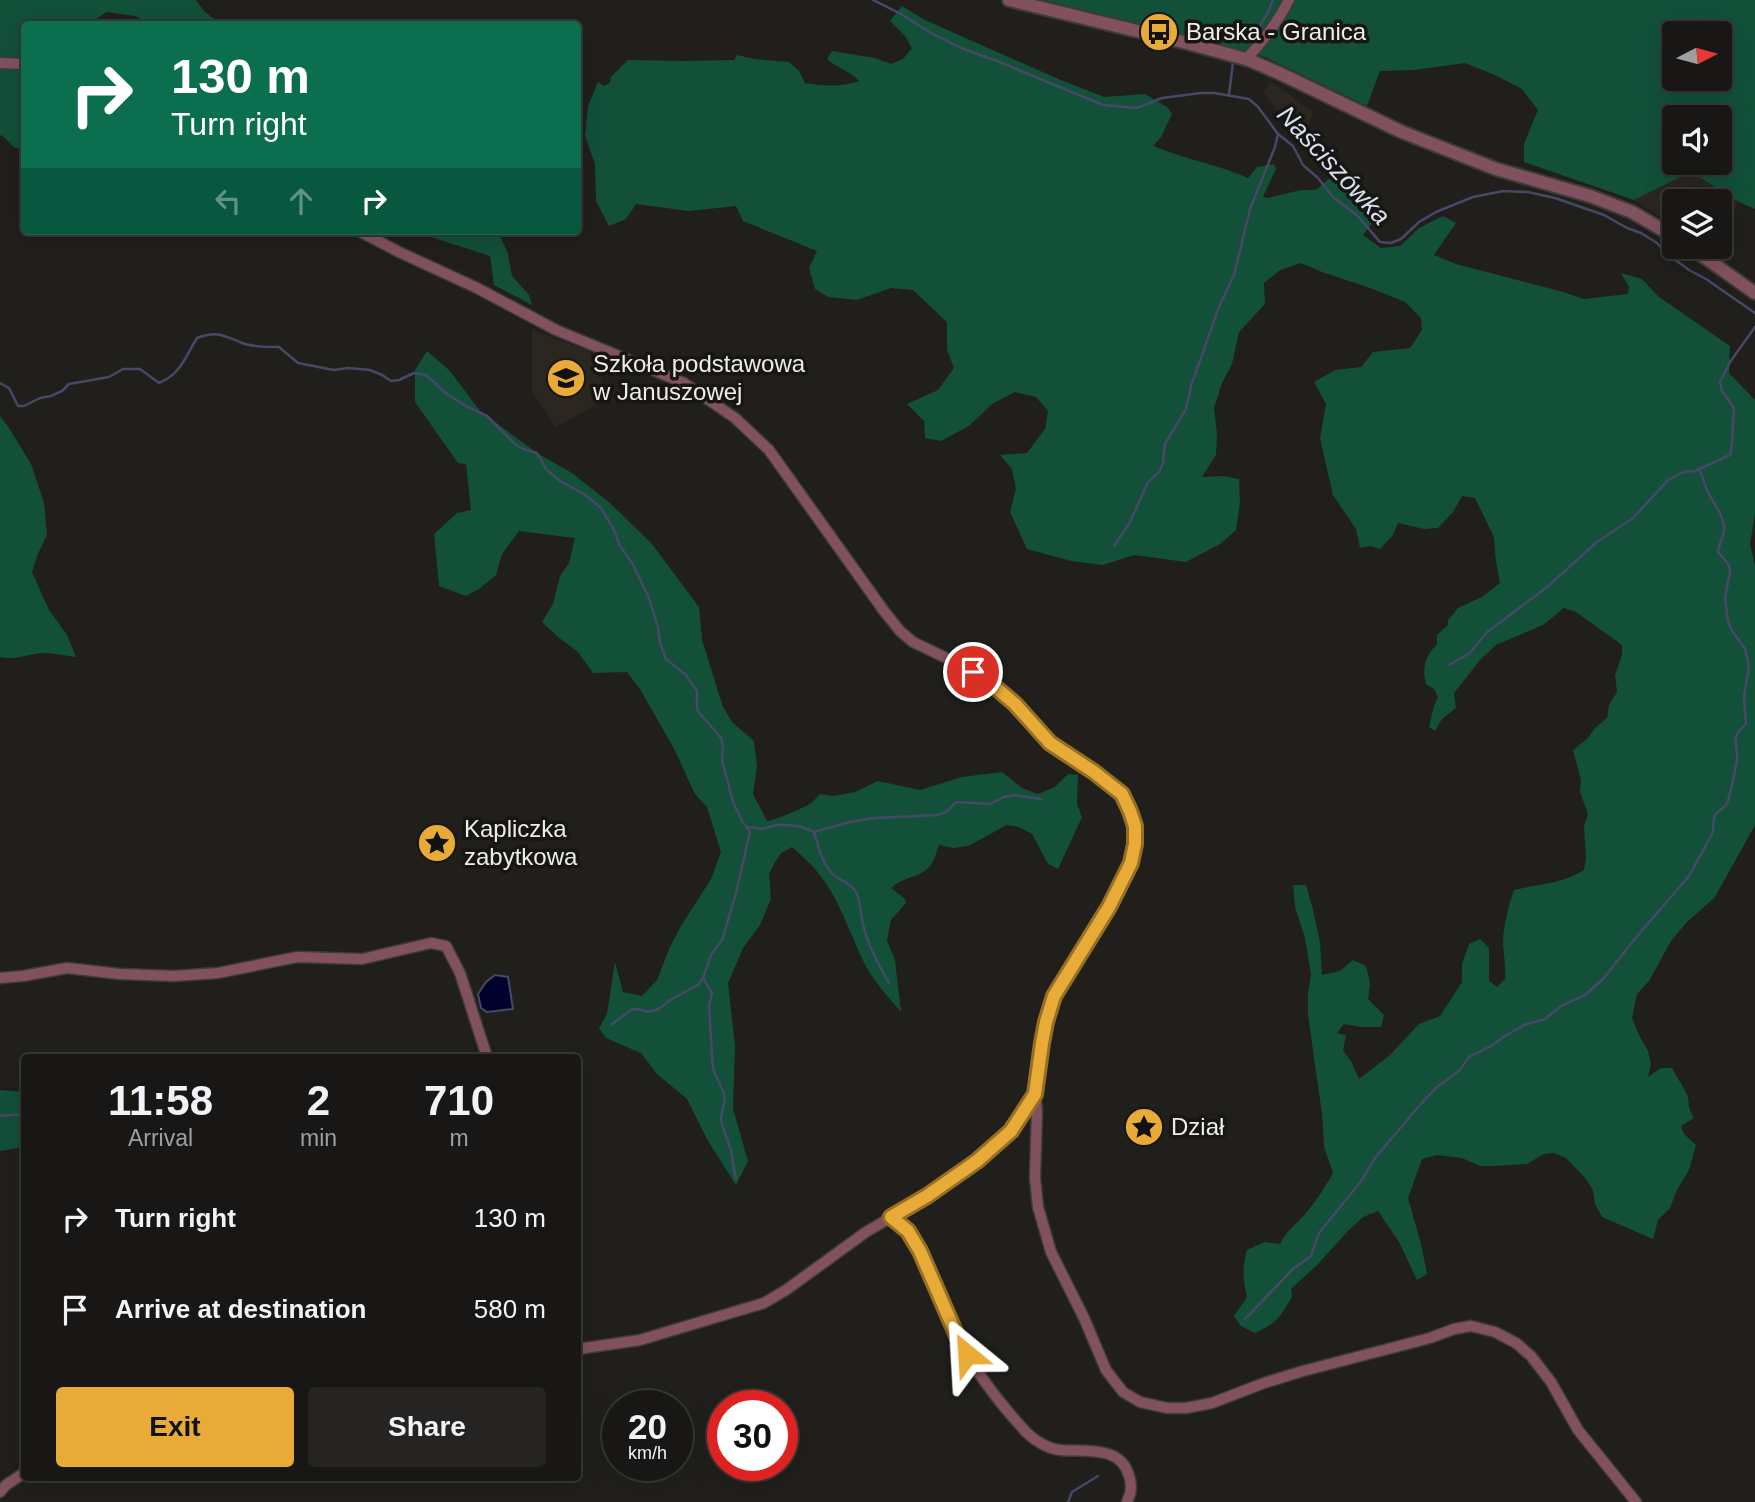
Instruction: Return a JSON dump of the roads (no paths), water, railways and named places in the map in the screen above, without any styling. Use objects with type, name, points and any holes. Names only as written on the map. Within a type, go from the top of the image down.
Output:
[{"type":"street","points":[[1009,0],[1247,59],[1402,132],[1496,169],[1590,196],[1632,212],[1662,229]]},
{"type":"street","points":[[1247,59],[1275,25],[1289,0]]},
{"type":"street","points":[[0,63],[21,64]]},
{"type":"street","points":[[367,235],[478,288],[556,330],[684,383],[735,418],[769,450],[900,631],[913,642],[967,668],[994,686],[1015,704],[1050,743],[1122,794],[1135,826],[1131,863],[1109,907],[1054,996],[1046,1022],[1035,1094],[1036,1188],[1038,1206],[1051,1252],[1106,1370],[1123,1392],[1140,1402],[1167,1408],[1186,1408],[1212,1403],[1303,1371],[1471,1326],[1495,1332],[1516,1343],[1531,1356],[1551,1382],[1578,1430],[1636,1502]]},
{"type":"street","points":[[1706,259],[1755,293]]},
{"type":"street","points":[[0,978],[67,968],[133,975],[218,973],[297,957],[362,959],[431,943],[446,946],[460,973],[486,1054]]},
{"type":"street","points":[[581,1349],[640,1340],[764,1303],[866,1232],[927,1196],[977,1161],[1011,1131],[1035,1094]]},
{"type":"street","points":[[891,1217],[908,1231],[920,1251],[957,1336],[977,1372],[1007,1412],[1031,1437],[1044,1445],[1059,1450],[1101,1452],[1115,1456],[1124,1463],[1129,1472],[1131,1482],[1127,1502]]},
{"type":"street","points":[[0,1492],[21,1475]]},
{"type":"water","points":[[495,975],[508,977],[513,1009],[487,1012],[481,1008],[478,994]]},
{"type":"waterway","name":"Naściszówka","points":[[873,0],[961,48],[1103,105],[1137,108],[1162,98],[1201,93],[1249,99],[1278,134],[1293,146],[1303,165],[1333,197],[1358,216],[1380,242],[1391,243],[1401,239],[1419,222],[1436,212],[1473,197],[1503,191],[1528,192],[1604,215],[1641,233],[1689,270],[1755,313]]},
{"type":"waterway","points":[[1257,31],[1273,0]]},
{"type":"waterway","points":[[1229,94],[1233,63]]},
{"type":"waterway","points":[[1114,546],[1129,524],[1148,482],[1159,472],[1165,444],[1186,409],[1191,386],[1219,307],[1234,275],[1250,209],[1278,134]]},
{"type":"waterway","points":[[1449,665],[1470,653],[1486,633],[1547,587],[1597,542],[1633,518],[1668,480],[1730,455],[1734,408],[1722,391],[1720,382],[1730,362],[1755,327]]},
{"type":"waterway","points":[[0,383],[9,388],[18,406],[51,396],[69,384],[109,377],[123,369],[140,369],[159,383],[178,370],[197,338],[215,334],[249,345],[279,347],[298,363],[334,370],[370,370],[391,381],[414,373],[426,375],[447,394],[487,416],[516,445],[537,453],[546,469],[601,508],[649,598],[666,659],[686,675],[697,691],[697,710],[721,738],[722,760],[733,802],[750,832],[722,940],[711,955],[703,978],[712,993],[709,1006],[713,1069],[724,1093],[721,1118],[736,1178]]},
{"type":"waterway","points":[[1245,1319],[1293,1269],[1311,1256],[1319,1233],[1362,1180],[1375,1158],[1437,1087],[1459,1071],[1469,1057],[1524,1025],[1545,1019],[1561,1006],[1585,995],[1604,978],[1689,876],[1711,836],[1715,815],[1726,805],[1729,795],[1737,759],[1736,737],[1746,724],[1744,697],[1749,666],[1745,649],[1728,621],[1725,598],[1729,565],[1718,552],[1724,525],[1699,468]]},
{"type":"waterway","points":[[748,827],[762,829],[788,825],[814,832],[874,818],[938,815],[946,812],[956,802],[990,804],[1015,795],[1041,799]]},
{"type":"waterway","points":[[814,832],[827,867],[856,892],[867,939],[889,983]]},
{"type":"waterway","points":[[612,1024],[631,1010],[647,1012],[659,1009],[698,985],[703,978]]},
{"type":"waterway","points":[[0,1116],[21,1114]]},
{"type":"waterway","points":[[1068,1502],[1072,1492],[1098,1476]]},
{"type":"place","name":"Barska - Granica","points":[[1159,32]]},
{"type":"place","name":"Szkoła podstawowa w Januszowej","points":[[566,378]]},
{"type":"place","name":"Kapliczka zabytkowa","points":[[437,843]]},
{"type":"place","name":"Dział","points":[[1144,1127]]}]
